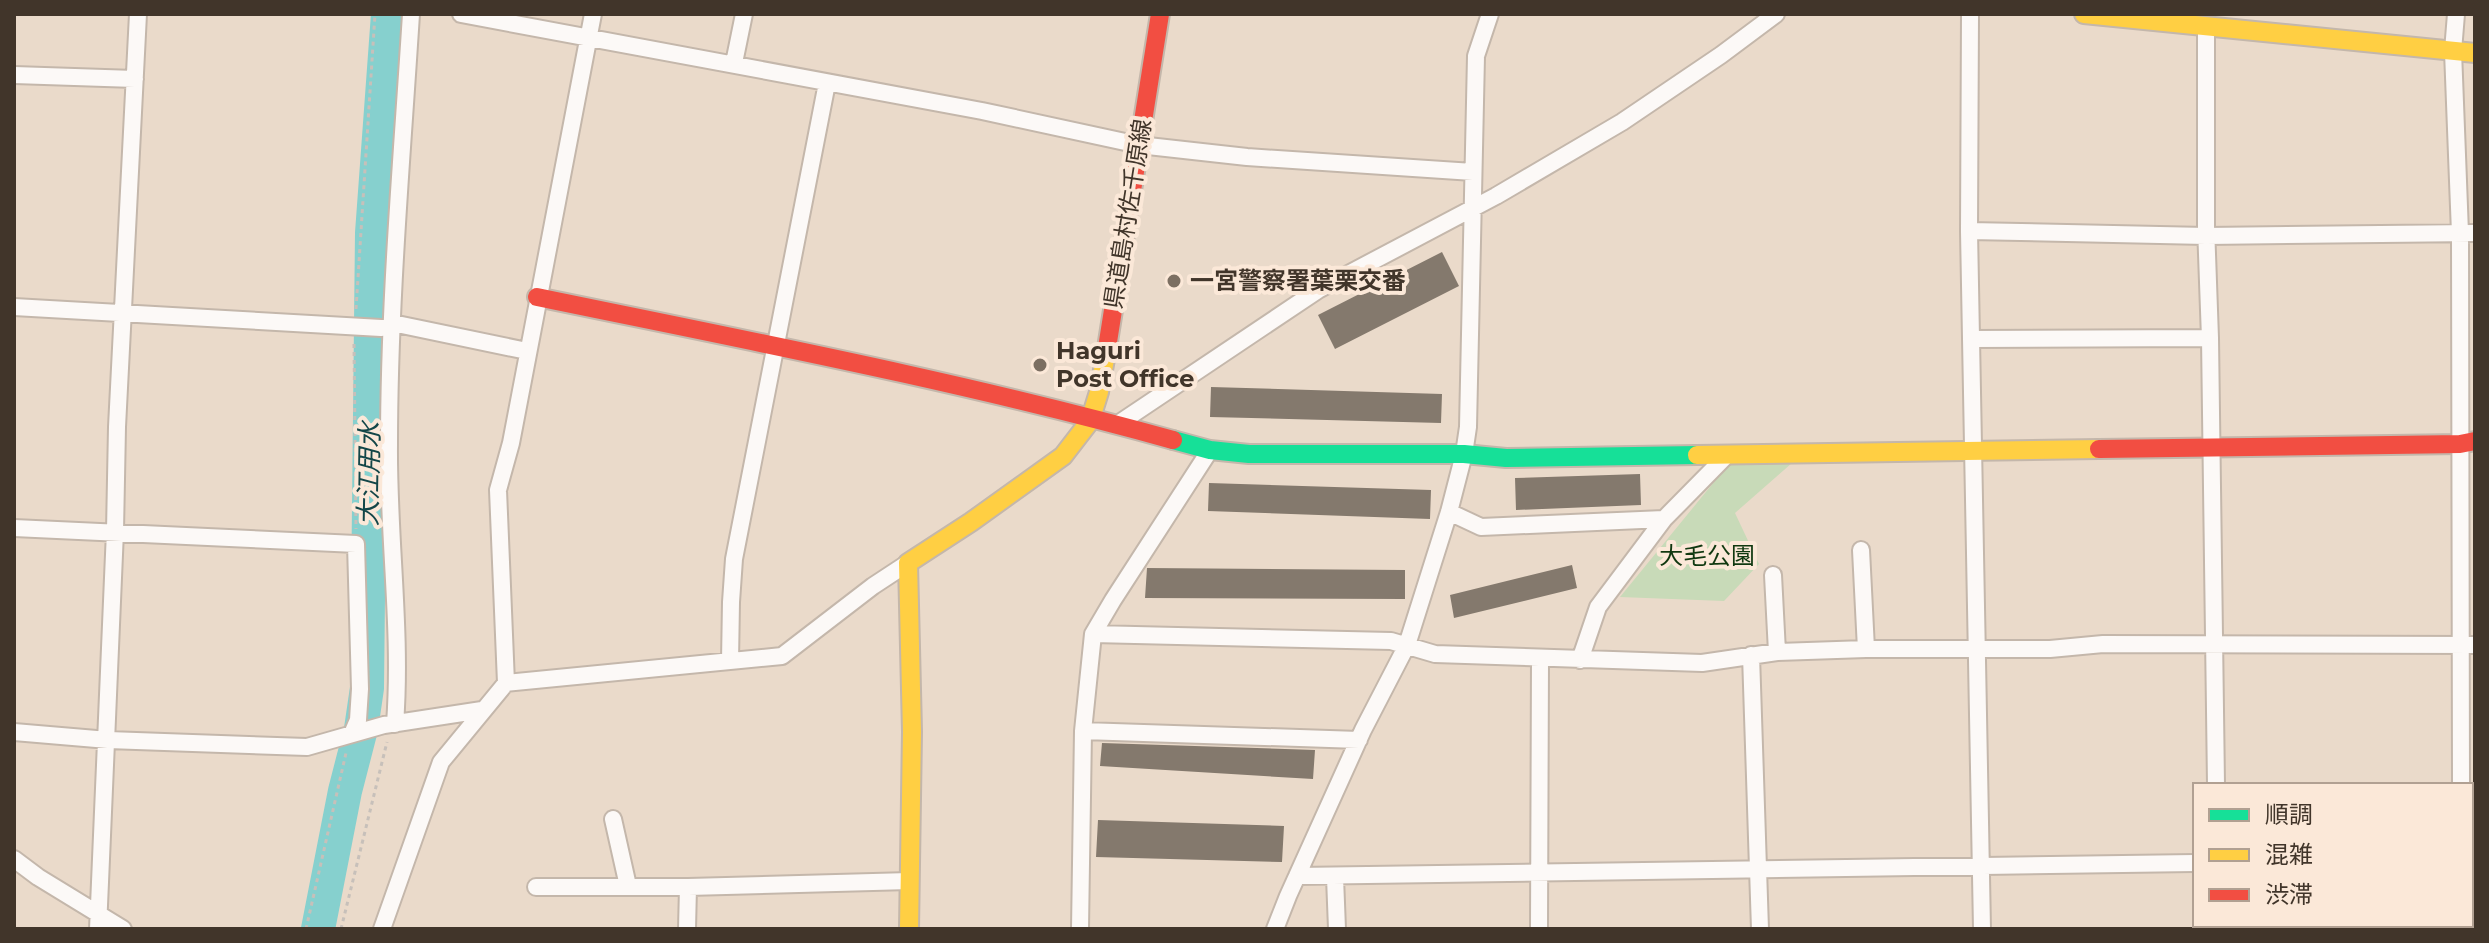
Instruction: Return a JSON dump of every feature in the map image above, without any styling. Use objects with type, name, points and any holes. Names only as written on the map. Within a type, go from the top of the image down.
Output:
[{"type":"street","points":[[99,922],[117,427],[138,14]]},
{"type":"street","points":[[389,725],[397,650],[386,326],[411,14]]},
{"type":"street","points":[[461,14],[734,63],[1139,145],[1247,157],[1473,172]]},
{"type":"street","points":[[506,683],[498,490],[511,443],[593,14]]},
{"type":"street","points":[[734,63],[744,14]]},
{"type":"street","name":"県道島村佐千原線","points":[[908,563],[1063,456],[1079,439],[1091,417],[1109,337],[1160,14]]},
{"type":"street","points":[[1275,929],[1359,740],[1407,645],[1464,454],[1468,427],[1476,56],[1490,14]]},
{"type":"street","points":[[1118,424],[1318,290],[1472,209],[1622,122],[1776,14]]},
{"type":"street","points":[[1970,14],[1969,231],[1982,929]]},
{"type":"street","points":[[2084,14],[2159,18],[2206,26],[2475,53]]},
{"type":"street","points":[[2456,14],[2453,51],[2468,233],[2467,645],[2461,783]]},
{"type":"street","points":[[2206,26],[2206,236],[2216,783]]},
{"type":"street","points":[[14,75],[135,79]]},
{"type":"street","points":[[730,661],[734,559],[827,83]]},
{"type":"street","points":[[1969,231],[2206,236],[2468,233]]},
{"type":"street","points":[[537,297],[775,346],[1091,417],[1210,450],[1249,454],[1464,454],[1506,458],[2468,443]]},
{"type":"street","points":[[14,307],[358,327],[386,326],[527,351]]},
{"type":"street","points":[[1971,339],[2210,338]]},
{"type":"street","points":[[1080,929],[1083,731],[1093,634],[1210,450]]},
{"type":"street","points":[[1580,660],[1598,607],[1664,519],[1728,454]]},
{"type":"street","points":[[1449,512],[1481,527],[1664,519]]},
{"type":"street","points":[[14,528],[356,544],[360,689],[354,733]]},
{"type":"street","points":[[1861,550],[1866,649]]},
{"type":"street","points":[[382,929],[441,762],[506,683],[782,656],[908,563]]},
{"type":"street","points":[[908,563],[912,732],[909,929]]},
{"type":"street","points":[[1773,575],[1777,652]]},
{"type":"street","points":[[1093,634],[1391,641],[1435,654],[1702,663],[1777,652],[1866,649],[2050,649],[2103,644],[2467,645]]},
{"type":"street","points":[[1751,655],[1760,929]]},
{"type":"street","points":[[1539,929],[1540,659]]},
{"type":"street","points":[[14,732],[108,740],[307,747],[389,725],[482,710]]},
{"type":"street","points":[[1083,731],[1359,740]]},
{"type":"street","points":[[613,819],[628,886]]},
{"type":"street","points":[[14,859],[99,922],[123,929]]},
{"type":"street","points":[[1297,876],[2193,863]]},
{"type":"street","points":[[1335,877],[1337,929]]},
{"type":"street","points":[[536,887],[688,887],[910,881]]},
{"type":"street","points":[[687,929],[688,887]]},
{"type":"path","points":[[356,544],[353,357],[358,327],[375,14]]},
{"type":"path","points":[[306,929],[354,733]]},
{"type":"green space","name":"大毛公園","points":[[1732,460],[1792,463],[1735,513],[1759,564],[1724,601],[1620,597]]},
{"type":"building","points":[[1442,252],[1459,286],[1335,349],[1318,315]]},
{"type":"building","points":[[1211,387],[1442,394],[1441,423],[1210,417]]},
{"type":"building","points":[[1640,474],[1641,505],[1516,510],[1515,478]]},
{"type":"building","points":[[1209,483],[1431,490],[1430,519],[1208,511]]},
{"type":"building","points":[[1572,565],[1577,588],[1454,618],[1450,595]]},
{"type":"building","points":[[1147,568],[1405,570],[1405,599],[1145,598]]},
{"type":"building","points":[[1102,743],[1315,750],[1313,779],[1100,766]]},
{"type":"building","points":[[1098,820],[1284,826],[1282,862],[1096,857]]},
{"type":"waterway","name":"大江用水","points":[[318,929],[367,688],[372,233],[388,14]]},
{"type":"traffic: fast","points":[[1173,440],[1210,450],[1249,454],[1464,454],[1506,458],[1697,455]]},
{"type":"traffic: slow","points":[[2084,14],[2475,53]]},
{"type":"traffic: slow","points":[[909,929],[912,732],[908,563],[1063,456],[1090,421],[1107,348]]},
{"type":"traffic: slow","points":[[1697,455],[2099,449]]},
{"type":"traffic: jam","points":[[1107,348],[1160,14]]},
{"type":"traffic: jam","points":[[537,297],[936,381],[1173,440]]},
{"type":"traffic: jam","points":[[2099,449],[2460,444],[2475,441]]},
{"type":"place","name":"一宮警察署葉栗交番","points":[[1174,281]]},
{"type":"place","name":"Haguri Post Office","points":[[1040,365]]}]
